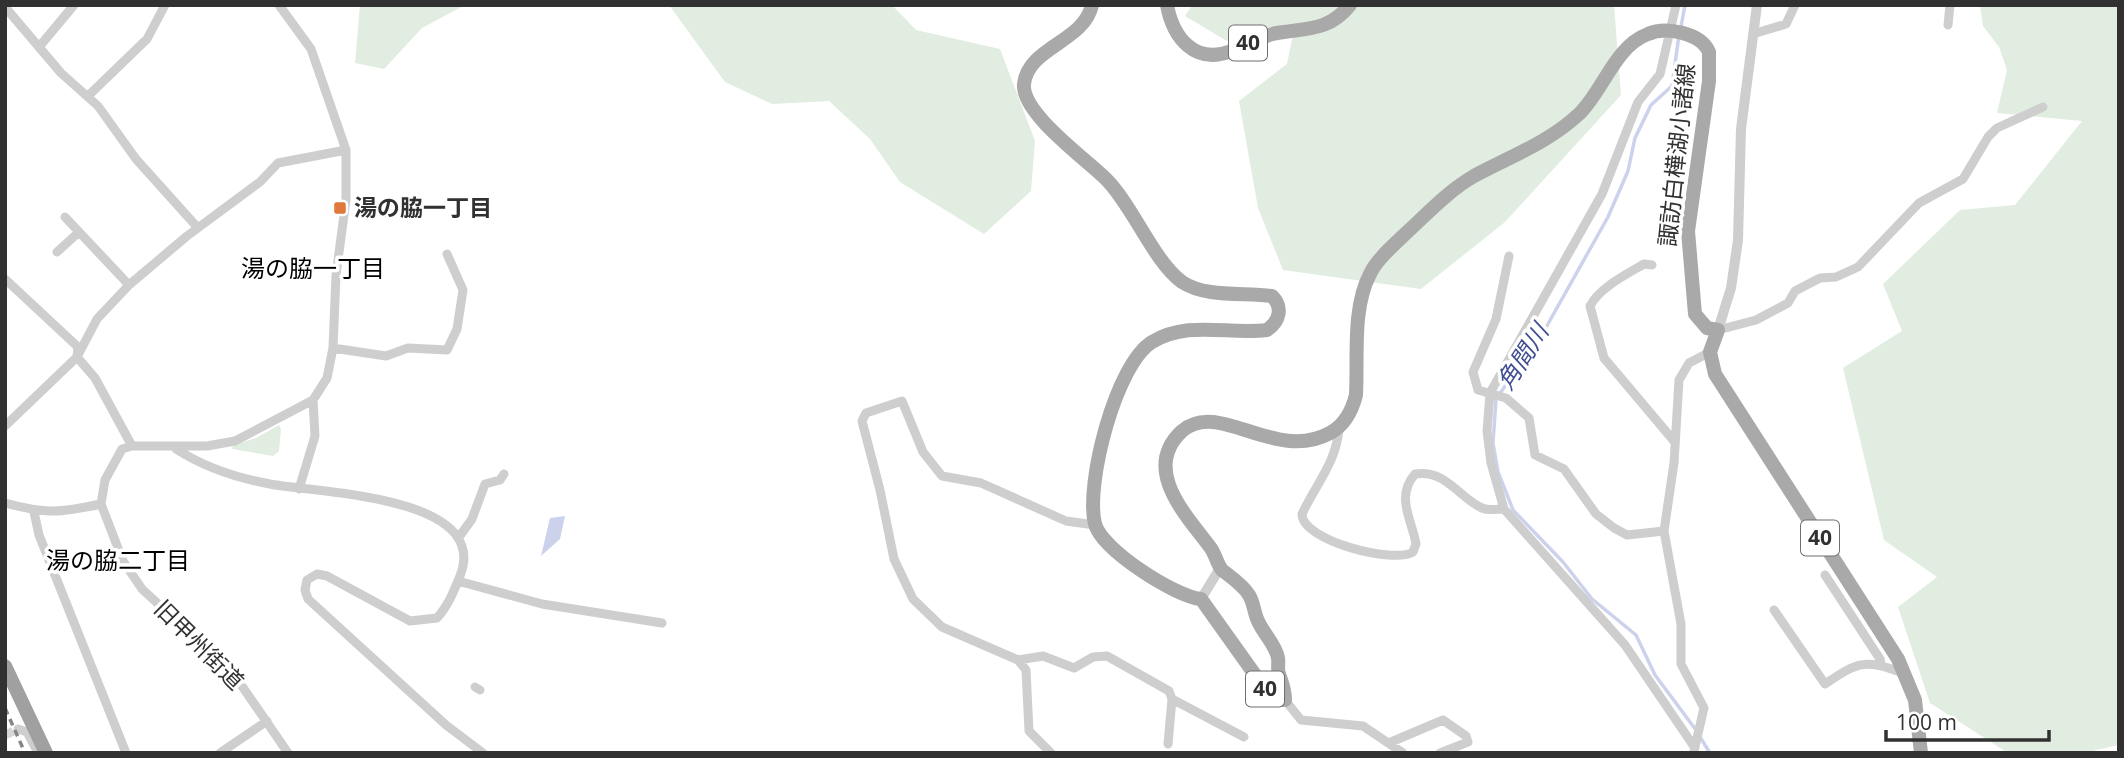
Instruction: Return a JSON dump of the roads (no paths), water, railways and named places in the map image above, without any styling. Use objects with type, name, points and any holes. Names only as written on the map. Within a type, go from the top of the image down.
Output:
[{"type":"highway","points":[[5,666],[46,753]]},
{"type":"main road","points":[[1092,5],[1081,26],[1028,69],[1023,85],[1026,100],[1038,116],[1116,188],[1163,260],[1182,282],[1206,290],[1272,296],[1279,311],[1278,319],[1267,330],[1190,328],[1172,331],[1149,343],[1130,365],[1118,389],[1096,475],[1095,525],[1108,545],[1133,563],[1187,598],[1201,599]]},
{"type":"main road","name":"40","points":[[1167,5],[1170,21],[1181,40],[1190,49],[1209,55],[1231,51],[1276,33],[1311,31],[1342,16],[1350,5]]},
{"type":"main road","name":"諏訪白樺湖小諸線","points":[[1339,429],[1353,407],[1356,395],[1361,295],[1370,272],[1441,199],[1473,177],[1543,143],[1565,126],[1582,111],[1635,41],[1655,31],[1688,34],[1706,45],[1710,65],[1689,209],[1691,285],[1698,322],[1718,330]]},
{"type":"main road","points":[[1710,352],[1718,330]]},
{"type":"main road","name":"40","points":[[1710,352],[1720,385],[1891,647],[1915,700],[1921,753]]},
{"type":"main road","name":"40","points":[[1201,599],[1268,693],[1279,700],[1285,699],[1277,671],[1278,658],[1257,620],[1248,593],[1220,568],[1213,550],[1183,513],[1170,490],[1166,460],[1171,444],[1184,430],[1198,422],[1219,422],[1287,443],[1303,443],[1339,429]]},
{"type":"street","points":[[39,47],[74,5]]},
{"type":"street","points":[[5,503],[34,512],[55,514],[101,504],[101,490],[122,449],[132,446],[174,448],[235,441],[313,400],[327,378],[333,348],[336,275],[346,200],[346,150],[311,49],[279,5]]},
{"type":"street","points":[[1676,5],[1660,74],[1639,102],[1602,194],[1491,393],[1488,442],[1504,509],[1625,645],[1695,747]]},
{"type":"street","points":[[1718,330],[1731,288],[1738,240],[1741,128],[1757,5]]},
{"type":"street","points":[[1753,34],[1786,24],[1792,17],[1795,5]]},
{"type":"street","points":[[1948,25],[1950,5]]},
{"type":"street","points":[[5,7],[61,73],[98,106],[136,159],[198,228]]},
{"type":"street","points":[[88,96],[147,39],[159,7]]},
{"type":"street","points":[[1718,330],[1756,320],[1788,303],[1795,291],[1820,278],[1836,277],[1858,268],[1919,203],[1963,180],[1988,137],[1997,128],[2043,107]]},
{"type":"street","points":[[5,426],[77,357],[97,319],[129,285],[198,228],[233,204],[278,163],[346,150]]},
{"type":"street","points":[[65,217],[129,285]]},
{"type":"street","points":[[57,252],[79,232]]},
{"type":"street","points":[[333,348],[386,356],[408,348],[447,350],[457,329],[463,290],[447,254]]},
{"type":"street","points":[[1508,257],[1496,319],[1473,372],[1478,390],[1505,398],[1529,418],[1535,455],[1564,469],[1596,514],[1627,535],[1664,531]]},
{"type":"street","points":[[1652,265],[1644,264],[1629,273],[1594,299],[1590,306],[1604,358],[1674,441]]},
{"type":"street","points":[[5,279],[78,347],[77,357],[95,378],[132,446]]},
{"type":"street","points":[[1695,747],[1704,708],[1681,664],[1681,624],[1664,531],[1679,380],[1689,363],[1710,352]]},
{"type":"street","points":[[299,489],[315,436],[313,400]]},
{"type":"street","points":[[1051,753],[1029,732],[1026,670],[1018,660],[942,627],[913,599],[898,573],[862,421],[866,412],[901,401],[923,452],[942,475],[981,483],[1066,521],[1095,525]]},
{"type":"street","points":[[1339,429],[1338,444],[1326,476],[1302,514],[1307,527],[1331,543],[1399,557],[1413,552],[1415,536],[1405,504],[1407,487],[1415,474],[1436,477],[1455,486],[1485,509],[1504,509]]},
{"type":"street","points":[[174,448],[199,463],[299,489],[384,498],[416,510],[459,537],[466,554],[458,581],[445,609],[437,618],[424,622],[402,617],[327,576],[317,574],[307,580],[305,590],[308,599],[365,653],[446,725],[483,753]]},
{"type":"street","points":[[459,537],[472,519],[485,484],[500,480],[504,474]]},
{"type":"street","name":"旧甲州街道","points":[[101,504],[123,561],[142,589],[233,673],[288,753]]},
{"type":"street","points":[[34,512],[39,535],[126,753]]},
{"type":"street","points":[[1201,599],[1220,568]]},
{"type":"street","points":[[1825,575],[1880,659],[1881,665]]},
{"type":"street","points":[[458,581],[542,604],[662,623]]},
{"type":"street","points":[[1774,610],[1825,684],[1852,665],[1872,662],[1904,674]]},
{"type":"street","points":[[1018,660],[1044,656],[1074,668],[1093,657],[1107,656],[1169,691],[1172,699],[1168,744]]},
{"type":"street","points":[[1172,699],[1244,737]]},
{"type":"street","points":[[1285,699],[1301,720],[1323,724],[1357,724],[1391,742],[1403,753]]},
{"type":"street","points":[[1391,742],[1443,720],[1466,736],[1468,742],[1440,753]]},
{"type":"street","points":[[220,753],[267,721]]},
{"type":"street","points":[[18,729],[27,732],[38,753]]},
{"type":"water","points":[[565,516],[560,539],[541,556],[550,518]]},
{"type":"waterway","name":"角間川","points":[[1681,27],[1685,5]]},
{"type":"waterway","name":"角間川","points":[[1679,35],[1672,86],[1651,105],[1635,138],[1628,171],[1608,217],[1544,331],[1496,399],[1493,443],[1498,472],[1513,510],[1563,562],[1592,599],[1636,635],[1655,675],[1696,730]]},
{"type":"waterway","name":"角間川","points":[[1700,737],[1710,753]]},
{"type":"tunnel","points":[[5,735],[18,729]]},
{"type":"railway","points":[[5,708],[25,753]]},
{"type":"place","name":"湯の脇一丁目","points":[[340,208]]},
{"type":"district","name":"湯の脇一丁目","points":[[313,269]]},
{"type":"district","name":"湯の脇二丁目","points":[[118,561]]}]
